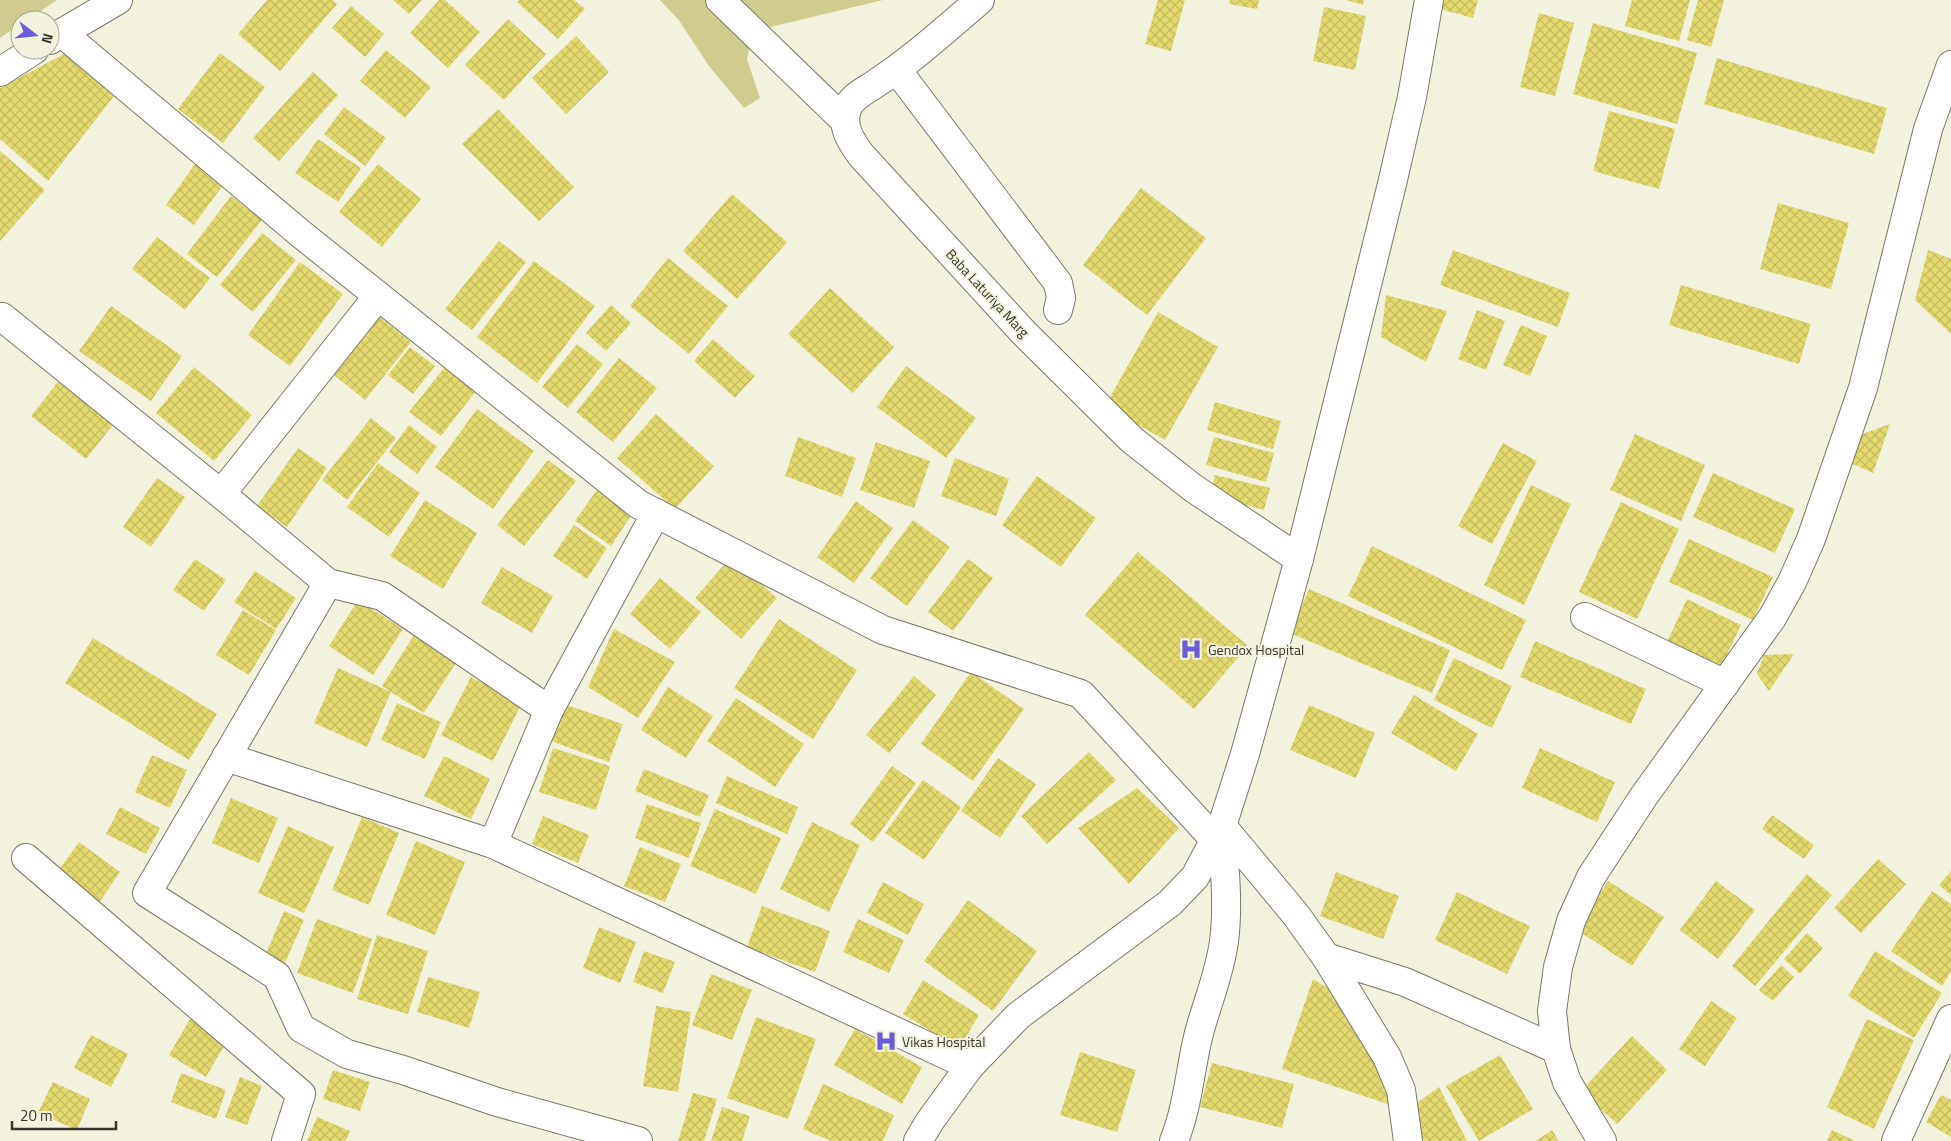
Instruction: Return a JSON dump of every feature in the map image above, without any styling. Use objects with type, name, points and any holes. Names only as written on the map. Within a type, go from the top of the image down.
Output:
[{"type":"street","points":[[60,34],[118,0]]},
{"type":"street","points":[[720,0],[845,121]]},
{"type":"street","points":[[845,121],[848,108],[855,97],[897,70],[980,0]]},
{"type":"street","points":[[918,1141],[930,1121],[970,1066],[1018,1016],[1170,903],[1195,877],[1218,833],[1245,754],[1299,559],[1397,164],[1412,98],[1429,0]]},
{"type":"street","points":[[60,39],[638,504],[883,630],[1081,694],[1296,915],[1326,957],[1387,1057],[1401,1090],[1408,1141]]},
{"type":"street","points":[[0,72],[19,60]]},
{"type":"street","points":[[1602,1141],[1567,1082],[1556,1049],[1552,1011],[1558,967],[1575,912],[1591,877],[1644,796],[1772,618],[1792,582],[1811,539],[1863,388],[1928,129],[1951,65]]},
{"type":"street","points":[[897,70],[1058,283],[1061,298],[1058,310]]},
{"type":"street","name":"Baba Laturiya Marg","points":[[845,121],[849,138],[861,155],[1024,333],[1132,440],[1193,488],[1299,559]]},
{"type":"street","points":[[221,494],[378,296]]},
{"type":"street","points":[[0,318],[2,317],[328,583],[382,596],[549,710]]},
{"type":"street","points":[[493,844],[549,710],[656,513]]},
{"type":"street","points":[[328,583],[147,893],[277,976],[301,1028],[347,1054],[403,1070],[497,1102],[638,1141]]},
{"type":"street","points":[[1584,617],[1725,684]]},
{"type":"street","points":[[226,757],[493,844],[970,1066]]},
{"type":"street","points":[[1174,1141],[1180,1124],[1199,1034],[1217,976],[1224,941],[1226,900],[1218,833]]},
{"type":"street","points":[[26,858],[301,1094],[286,1141]]},
{"type":"street","points":[[1326,957],[1405,982],[1556,1049]]},
{"type":"street","points":[[1896,1141],[1951,1019]]},
{"type":"street","points":[[545,1115],[552,1141]]},
{"type":"shaded area","points":[[0,0],[57,0],[42,10],[10,10],[10,31],[0,38]]},
{"type":"shaded area","points":[[660,0],[883,0],[754,31],[747,59],[760,98],[744,108],[709,66],[678,19]]},
{"type":"building","points":[[267,0],[333,0],[337,4],[280,71],[238,34]]},
{"type":"building","points":[[393,0],[422,0],[409,14]]},
{"type":"building","points":[[439,0],[445,0],[480,32],[448,68],[410,33]]},
{"type":"building","points":[[520,0],[574,0],[585,9],[558,39],[517,2]]},
{"type":"building","points":[[1158,0],[1185,0],[1171,51],[1145,44]]},
{"type":"building","points":[[1230,0],[1259,0],[1257,9],[1229,4]]},
{"type":"building","points":[[1346,0],[1364,0],[1363,5]]},
{"type":"building","points":[[1442,0],[1478,0],[1473,18],[1440,9]]},
{"type":"building","points":[[1632,0],[1690,0],[1679,41],[1625,26]]},
{"type":"building","points":[[1698,0],[1724,0],[1711,47],[1687,40]]},
{"type":"building","points":[[351,6],[384,34],[365,57],[332,28]]},
{"type":"building","points":[[1324,7],[1366,16],[1355,70],[1313,61]]},
{"type":"building","points":[[1539,13],[1574,23],[1555,96],[1520,87]]},
{"type":"building","points":[[508,19],[546,54],[504,100],[465,65]]},
{"type":"building","points":[[1593,23],[1697,53],[1677,124],[1573,94]]},
{"type":"building","points":[[576,36],[609,72],[566,114],[532,78]]},
{"type":"building","points":[[77,47],[121,87],[48,181],[0,139],[0,88],[53,60],[60,60],[60,56]]},
{"type":"building","points":[[386,50],[431,87],[405,118],[360,81]]},
{"type":"building","points":[[220,53],[265,87],[223,143],[178,109]]},
{"type":"building","points":[[1717,58],[1887,108],[1874,154],[1704,104]]},
{"type":"building","points":[[313,72],[338,95],[279,161],[253,138]]},
{"type":"building","points":[[344,107],[386,138],[365,166],[324,134]]},
{"type":"building","points":[[498,109],[574,187],[539,221],[462,144]]},
{"type":"building","points":[[1609,111],[1675,129],[1659,189],[1593,171]]},
{"type":"building","points":[[318,139],[361,168],[338,202],[295,173]]},
{"type":"building","points":[[0,151],[45,190],[0,241]]},
{"type":"building","points":[[195,164],[223,185],[194,225],[166,205]]},
{"type":"building","points":[[378,164],[421,199],[382,247],[339,212]]},
{"type":"building","points":[[1141,188],[1206,238],[1147,315],[1083,265]]},
{"type":"building","points":[[732,194],[787,242],[737,299],[683,251]]},
{"type":"building","points":[[231,196],[262,220],[217,277],[187,254]]},
{"type":"building","points":[[1778,203],[1849,223],[1831,289],[1760,269]]},
{"type":"building","points":[[262,233],[296,260],[253,312],[220,285]]},
{"type":"building","points":[[157,237],[210,278],[185,310],[132,269]]},
{"type":"building","points":[[499,241],[526,262],[472,330],[445,309]]},
{"type":"building","points":[[1453,250],[1570,293],[1558,327],[1440,285]]},
{"type":"building","points":[[1928,250],[1951,259],[1951,334],[1915,300]]},
{"type":"building","points":[[668,258],[728,306],[689,354],[630,306]]},
{"type":"building","points":[[534,261],[595,306],[537,383],[477,337]]},
{"type":"building","points":[[300,262],[343,294],[290,366],[248,335]]},
{"type":"building","points":[[1681,285],[1811,324],[1799,364],[1669,325]]},
{"type":"building","points":[[830,288],[894,347],[853,393],[788,334]]},
{"type":"building","points":[[1386,295],[1447,311],[1426,362],[1381,337]]},
{"type":"building","points":[[611,305],[631,323],[606,351],[586,333]]},
{"type":"building","points":[[111,306],[182,356],[151,401],[79,351]]},
{"type":"building","points":[[1477,310],[1505,321],[1486,370],[1458,359]]},
{"type":"building","points":[[1158,312],[1218,347],[1165,440],[1105,406]]},
{"type":"building","points":[[380,317],[411,342],[365,400],[334,375]]},
{"type":"building","points":[[1521,325],[1547,336],[1530,376],[1503,365]]},
{"type":"building","points":[[713,339],[755,376],[735,398],[694,361]]},
{"type":"building","points":[[577,344],[603,364],[568,408],[542,387]]},
{"type":"building","points":[[410,347],[435,366],[413,394],[388,375]]},
{"type":"building","points":[[619,358],[657,388],[613,442],[576,412]]},
{"type":"building","points":[[448,363],[479,387],[441,436],[409,412]]},
{"type":"building","points":[[906,366],[976,418],[946,458],[877,407]]},
{"type":"building","points":[[194,367],[252,415],[214,461],[156,413]]},
{"type":"building","points":[[61,378],[116,421],[86,459],[31,416]]},
{"type":"building","points":[[1215,402],[1281,421],[1273,449],[1207,430]]},
{"type":"building","points":[[477,409],[534,451],[493,509],[435,467]]},
{"type":"building","points":[[656,414],[714,466],[675,509],[617,458]]},
{"type":"building","points":[[371,418],[396,438],[347,500],[322,480]]},
{"type":"building","points":[[1890,424],[1873,473],[1846,461],[1858,436]]},
{"type":"building","points":[[409,425],[437,447],[417,474],[389,452]]},
{"type":"building","points":[[1635,434],[1705,465],[1681,521],[1610,490]]},
{"type":"building","points":[[798,437],[856,458],[842,497],[785,476]]},
{"type":"building","points":[[1214,437],[1274,453],[1266,482],[1206,465]]},
{"type":"building","points":[[876,442],[930,461],[914,508],[860,490]]},
{"type":"building","points":[[1503,443],[1537,461],[1492,544],[1458,526]]},
{"type":"building","points":[[298,448],[327,468],[287,527],[257,506]]},
{"type":"building","points":[[955,458],[1009,479],[996,516],[941,496]]},
{"type":"building","points":[[548,460],[576,481],[524,546],[497,525]]},
{"type":"building","points":[[378,463],[420,493],[389,537],[347,507]]},
{"type":"building","points":[[1713,473],[1795,509],[1775,553],[1693,517]]},
{"type":"building","points":[[1215,475],[1270,488],[1264,510],[1210,496]]},
{"type":"building","points":[[1037,476],[1096,518],[1061,567],[1002,525]]},
{"type":"building","points":[[157,478],[185,497],[151,547],[123,527]]},
{"type":"building","points":[[1531,485],[1571,504],[1524,605],[1484,585]]},
{"type":"building","points":[[599,487],[634,511],[611,546],[575,521]]},
{"type":"building","points":[[425,500],[477,533],[443,589],[390,556]]},
{"type":"building","points":[[856,501],[893,528],[854,583],[817,557]]},
{"type":"building","points":[[1621,502],[1679,529],[1637,619],[1579,592]]},
{"type":"building","points":[[913,520],[950,547],[907,606],[870,578]]},
{"type":"building","points":[[574,525],[607,548],[587,579],[553,556]]},
{"type":"building","points":[[1689,539],[1773,577],[1753,620],[1669,582]]},
{"type":"building","points":[[1372,546],[1526,620],[1502,670],[1348,596]]},
{"type":"building","points":[[1138,552],[1248,646],[1194,709],[1085,615]]},
{"type":"building","points":[[731,557],[777,598],[741,639],[695,598]]},
{"type":"building","points":[[195,559],[226,580],[204,611],[173,590]]},
{"type":"building","points":[[968,559],[993,578],[953,631],[928,612]]},
{"type":"building","points":[[502,567],[553,596],[532,633],[481,603]]},
{"type":"building","points":[[255,571],[296,598],[276,629],[234,602]]},
{"type":"building","points":[[660,578],[701,612],[670,649],[630,614]]},
{"type":"building","points":[[1309,589],[1450,650],[1432,693],[1290,633]]},
{"type":"building","points":[[1687,599],[1741,625],[1720,669],[1666,644]]},
{"type":"building","points":[[358,600],[403,629],[373,675],[329,646]]},
{"type":"building","points":[[243,610],[276,630],[249,675],[216,655]]},
{"type":"building","points":[[779,619],[857,670],[813,739],[734,688]]},
{"type":"building","points":[[614,629],[675,662],[638,718],[588,687]]},
{"type":"building","points":[[414,635],[457,661],[424,713],[382,686]]},
{"type":"building","points":[[93,638],[217,714],[189,760],[65,683]]},
{"type":"building","points":[[1535,641],[1646,689],[1631,724],[1520,677]]},
{"type":"building","points":[[1794,654],[1769,691],[1757,674],[1764,655]]},
{"type":"building","points":[[1454,658],[1512,686],[1492,728],[1434,700]]},
{"type":"building","points":[[338,668],[391,692],[367,747],[314,723]]},
{"type":"building","points":[[971,672],[1024,709],[973,781],[921,744]]},
{"type":"building","points":[[914,676],[936,695],[889,753],[866,735]]},
{"type":"building","points":[[471,677],[522,703],[493,761],[441,735]]},
{"type":"building","points":[[668,687],[713,716],[686,758],[641,730]]},
{"type":"building","points":[[1414,695],[1478,734],[1456,771],[1391,733]]},
{"type":"building","points":[[736,698],[804,744],[775,787],[707,741]]},
{"type":"building","points":[[558,702],[623,724],[609,762],[545,739]]},
{"type":"building","points":[[397,703],[441,722],[425,759],[381,740]]},
{"type":"building","points":[[1309,705],[1375,733],[1356,778],[1290,750]]},
{"type":"building","points":[[553,748],[610,766],[596,810],[539,792]]},
{"type":"building","points":[[1540,748],[1615,782],[1597,822],[1522,788]]},
{"type":"building","points":[[1089,752],[1116,780],[1047,844],[1021,816]]},
{"type":"building","points":[[152,755],[187,770],[170,808],[135,792]]},
{"type":"building","points":[[444,756],[490,779],[471,819],[424,796]]},
{"type":"building","points":[[998,758],[1036,784],[1000,838],[961,811]]},
{"type":"building","points":[[892,766],[916,783],[873,842],[850,824]]},
{"type":"building","points":[[644,769],[709,795],[700,817],[635,791]]},
{"type":"building","points":[[727,776],[798,807],[787,834],[716,803]]},
{"type":"building","points":[[923,780],[961,807],[924,860],[885,833]]},
{"type":"building","points":[[1137,788],[1179,828],[1129,884],[1078,828]]},
{"type":"building","points":[[231,798],[278,818],[259,863],[212,843]]},
{"type":"building","points":[[647,804],[701,823],[689,858],[635,838]]},
{"type":"building","points":[[120,807],[160,828],[146,854],[106,834]]},
{"type":"building","points":[[715,809],[781,838],[756,894],[690,866]]},
{"type":"building","points":[[1772,815],[1814,845],[1804,859],[1762,829]]},
{"type":"building","points":[[543,816],[589,835],[578,863],[532,844]]},
{"type":"building","points":[[362,817],[399,833],[369,905],[332,890]]},
{"type":"building","points":[[812,822],[860,845],[829,912],[780,889]]},
{"type":"building","points":[[288,826],[334,847],[304,913],[258,893]]},
{"type":"building","points":[[416,841],[465,862],[435,935],[386,915]]},
{"type":"building","points":[[79,842],[120,872],[96,907],[54,877]]},
{"type":"building","points":[[640,847],[681,864],[665,902],[624,886]]},
{"type":"building","points":[[1878,859],[1906,884],[1861,933],[1834,908]]},
{"type":"building","points":[[1951,871],[1951,895],[1939,885]]},
{"type":"building","points":[[1336,872],[1399,896],[1383,939],[1320,916]]},
{"type":"building","points":[[1807,874],[1832,895],[1755,986],[1732,966]]},
{"type":"building","points":[[1608,881],[1664,917],[1632,966],[1577,930]]},
{"type":"building","points":[[1716,881],[1755,910],[1718,959],[1680,930]]},
{"type":"building","points":[[883,882],[924,904],[908,935],[867,913]]},
{"type":"building","points":[[1932,891],[1951,904],[1951,972],[1942,986],[1891,951]]},
{"type":"building","points":[[1457,892],[1530,926],[1507,974],[1435,940]]},
{"type":"building","points":[[968,900],[1037,951],[993,1011],[924,961]]},
{"type":"building","points":[[762,906],[830,931],[815,972],[747,947]]},
{"type":"building","points":[[284,911],[304,920],[284,965],[265,956]]},
{"type":"building","points":[[317,919],[372,939],[353,993],[297,973]]},
{"type":"building","points":[[858,919],[904,940],[889,973],[843,952]]},
{"type":"building","points":[[599,927],[636,942],[620,983],[583,968]]},
{"type":"building","points":[[1807,933],[1823,948],[1800,974],[1784,959]]},
{"type":"building","points":[[377,935],[428,951],[408,1014],[357,999]]},
{"type":"building","points":[[644,951],[675,962],[663,993],[633,982]]},
{"type":"building","points":[[1875,951],[1942,993],[1914,1038],[1848,996]]},
{"type":"building","points":[[1781,965],[1794,977],[1773,1001],[1759,990]]},
{"type":"building","points":[[711,974],[752,990],[732,1040],[692,1025]]},
{"type":"building","points":[[428,977],[480,992],[469,1028],[417,1012]]},
{"type":"building","points":[[1313,979],[1336,993],[1387,1081],[1394,1106],[1282,1069]]},
{"type":"building","points":[[923,980],[979,1015],[959,1048],[903,1014]]},
{"type":"building","points":[[1711,1001],[1737,1018],[1705,1066],[1679,1049]]},
{"type":"building","points":[[656,1006],[691,1012],[678,1092],[643,1086]]},
{"type":"building","points":[[756,1017],[816,1039],[788,1119],[727,1098]]},
{"type":"building","points":[[190,1019],[227,1041],[206,1077],[169,1055]]},
{"type":"building","points":[[1867,1019],[1914,1040],[1874,1129],[1827,1107]]},
{"type":"building","points":[[855,1029],[922,1067],[902,1104],[834,1065]]},
{"type":"building","points":[[91,1035],[128,1054],[111,1087],[74,1068]]},
{"type":"building","points":[[1632,1036],[1667,1070],[1617,1124],[1581,1091]]},
{"type":"building","points":[[1080,1052],[1136,1070],[1117,1132],[1060,1115]]},
{"type":"building","points":[[1500,1055],[1533,1109],[1479,1141],[1446,1086]]},
{"type":"building","points":[[1212,1063],[1294,1084],[1282,1128],[1200,1107]]},
{"type":"building","points":[[333,1070],[370,1082],[360,1111],[323,1099]]},
{"type":"building","points":[[181,1073],[226,1090],[216,1119],[171,1102]]},
{"type":"building","points":[[240,1077],[262,1086],[247,1125],[225,1117]]},
{"type":"building","points":[[53,1082],[90,1099],[77,1130],[38,1113]]},
{"type":"building","points":[[823,1084],[894,1115],[883,1141],[831,1141],[803,1129]]},
{"type":"building","points":[[1439,1087],[1467,1141],[1417,1141],[1410,1108]]},
{"type":"building","points":[[693,1093],[717,1099],[704,1141],[678,1141]]},
{"type":"building","points":[[1941,1095],[1951,1100],[1951,1137],[1926,1122]]},
{"type":"building","points":[[722,1107],[750,1116],[742,1141],[711,1141]]},
{"type":"building","points":[[317,1117],[350,1131],[346,1141],[307,1141]]},
{"type":"building","points":[[1552,1130],[1559,1141],[1536,1141]]},
{"type":"building","points":[[1832,1130],[1855,1141],[1827,1141]]},
{"type":"place","name":"Gendox Hospital","points":[[1191,649]]},
{"type":"place","name":"Vikas Hospital","points":[[886,1041]]}]
